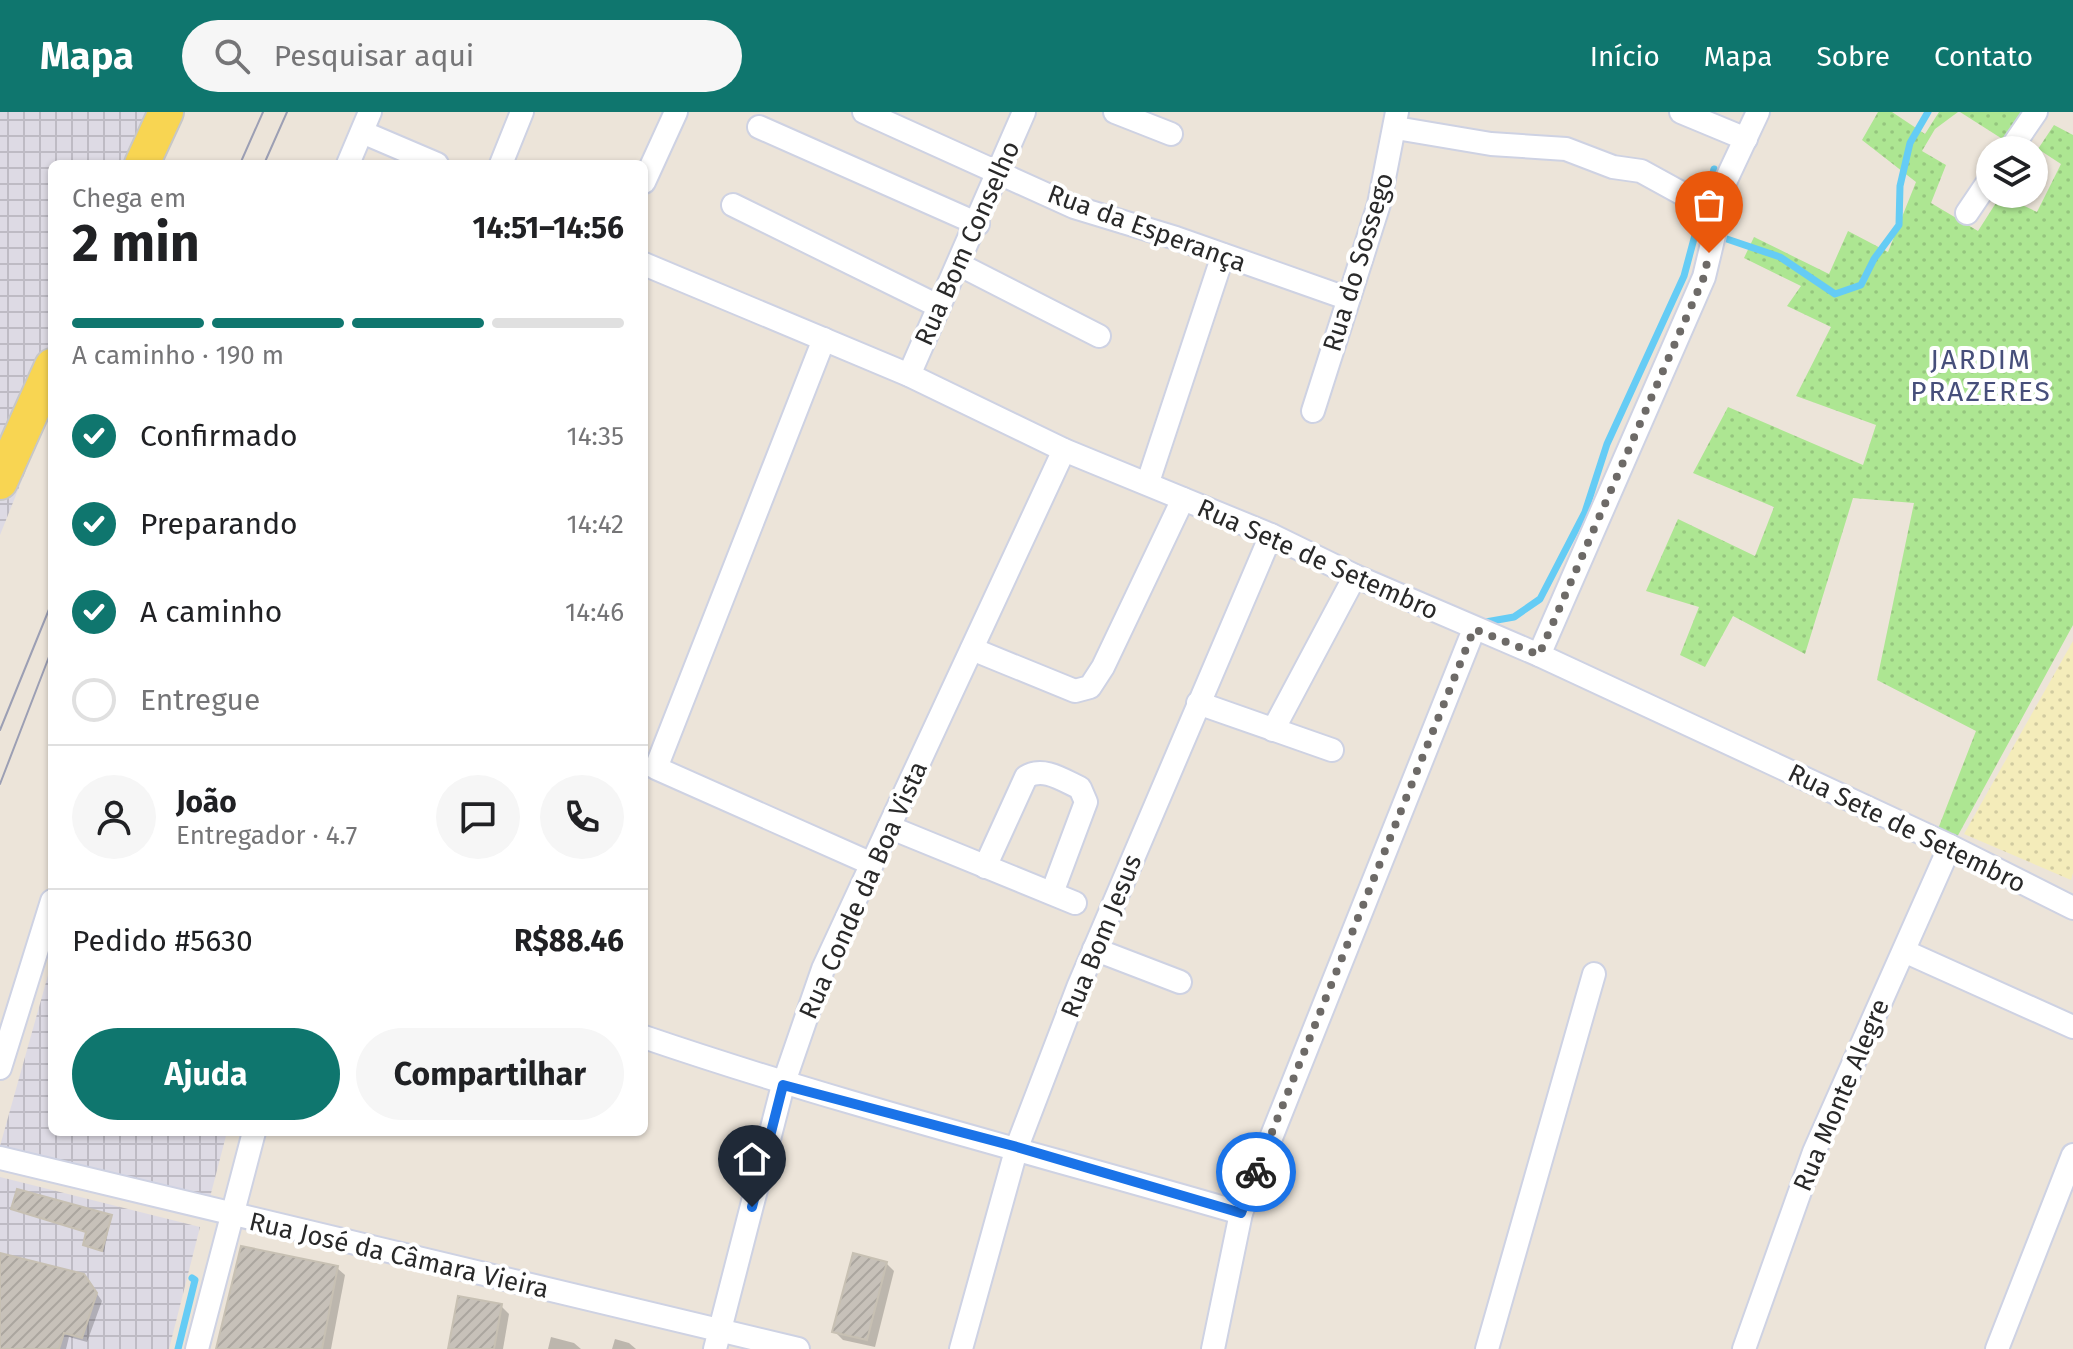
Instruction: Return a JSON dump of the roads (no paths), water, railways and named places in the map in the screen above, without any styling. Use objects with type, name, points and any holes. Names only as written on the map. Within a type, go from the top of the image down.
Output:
[{"type":"main road","points":[[144,160],[166,112]]},
{"type":"main road","points":[[0,482],[48,375]]},
{"type":"street","points":[[503,160],[522,112]]},
{"type":"street","points":[[648,173],[676,112]]},
{"type":"street","name":"Rua da Esperança","points":[[864,112],[1001,171],[1074,207],[1346,298]]},
{"type":"street","name":"Rua Bom Conselho","points":[[909,375],[978,224],[1024,112]]},
{"type":"street","points":[[1115,112],[1171,134]]},
{"type":"street","points":[[1681,112],[1746,139]]},
{"type":"street","points":[[1539,655],[1704,277],[1716,227],[1712,210],[1758,112]]},
{"type":"street","points":[[2020,136],[2036,112]]},
{"type":"street","points":[[1396,120],[1491,144],[1566,149],[1613,167],[1641,171],[1712,210]]},
{"type":"street","name":"Rua do Sossego","points":[[1313,411],[1346,298],[1379,204],[1396,120]]},
{"type":"street","points":[[350,160],[366,122],[430,160]]},
{"type":"street","points":[[759,127],[978,224]]},
{"type":"street","points":[[1967,213],[1976,200]]},
{"type":"street","points":[[733,205],[938,306]]},
{"type":"street","points":[[1148,482],[1223,255]]},
{"type":"street","points":[[960,265],[1099,336]]},
{"type":"street","name":"Rua Sete de Setembro","points":[[648,266],[909,375],[1064,450],[1271,535],[1355,576],[1539,655],[1950,846],[2073,908]]},
{"type":"street","points":[[824,339],[656,768],[872,864]]},
{"type":"street","name":"Rua Conde da Boa Vista","points":[[717,1339],[783,1085],[823,969],[1064,450]]},
{"type":"street","points":[[972,649],[1075,691],[1090,687],[1103,667],[1183,499]]},
{"type":"street","name":"Rua Bom Jesus","points":[[961,1349],[1017,1147],[1094,949],[1271,535]]},
{"type":"street","points":[[1273,730],[1355,576]]},
{"type":"street","points":[[1213,1349],[1241,1213],[1474,629]]},
{"type":"street","points":[[1198,703],[1332,750]]},
{"type":"street","points":[[985,867],[1026,777],[1031,773],[1044,772],[1080,788],[1086,802],[1052,893]]},
{"type":"street","points":[[889,827],[1075,903]]},
{"type":"street","name":"Rua Monte Alegre","points":[[1744,1349],[1814,1152],[1950,846]]},
{"type":"street","points":[[0,1068],[48,914]]},
{"type":"street","points":[[1094,949],[1180,982]]},
{"type":"street","points":[[1904,951],[2073,1027]]},
{"type":"street","points":[[1487,1349],[1594,974]]},
{"type":"street","points":[[648,1038],[783,1085],[1017,1147],[1241,1213]]},
{"type":"street","points":[[197,1349],[253,1136]]},
{"type":"street","points":[[1997,1349],[2073,1155]]},
{"type":"street","name":"Rua José da Câmara Vieira","points":[[0,1158],[717,1339],[798,1349]]},
{"type":"waterway","points":[[1718,236],[1780,257],[1835,294],[1861,285],[1874,259],[1899,225],[1900,186],[1910,143],[1928,112]]},
{"type":"waterway","points":[[1705,202],[1714,169]]},
{"type":"waterway","points":[[1480,623],[1514,617],[1540,599],[1585,512],[1607,444],[1684,276],[1699,220]]},
{"type":"waterway","points":[[178,1349],[195,1280],[192,1278]]},
{"type":"tram line","points":[[242,160],[263,112]]},
{"type":"tram line","points":[[266,160],[287,112]]},
{"type":"tram line","points":[[0,730],[48,612]]},
{"type":"tram line","points":[[0,784],[48,659]]},
{"type":"district","name":"JARDIM PRAZERES","points":[[1981,375]]}]
